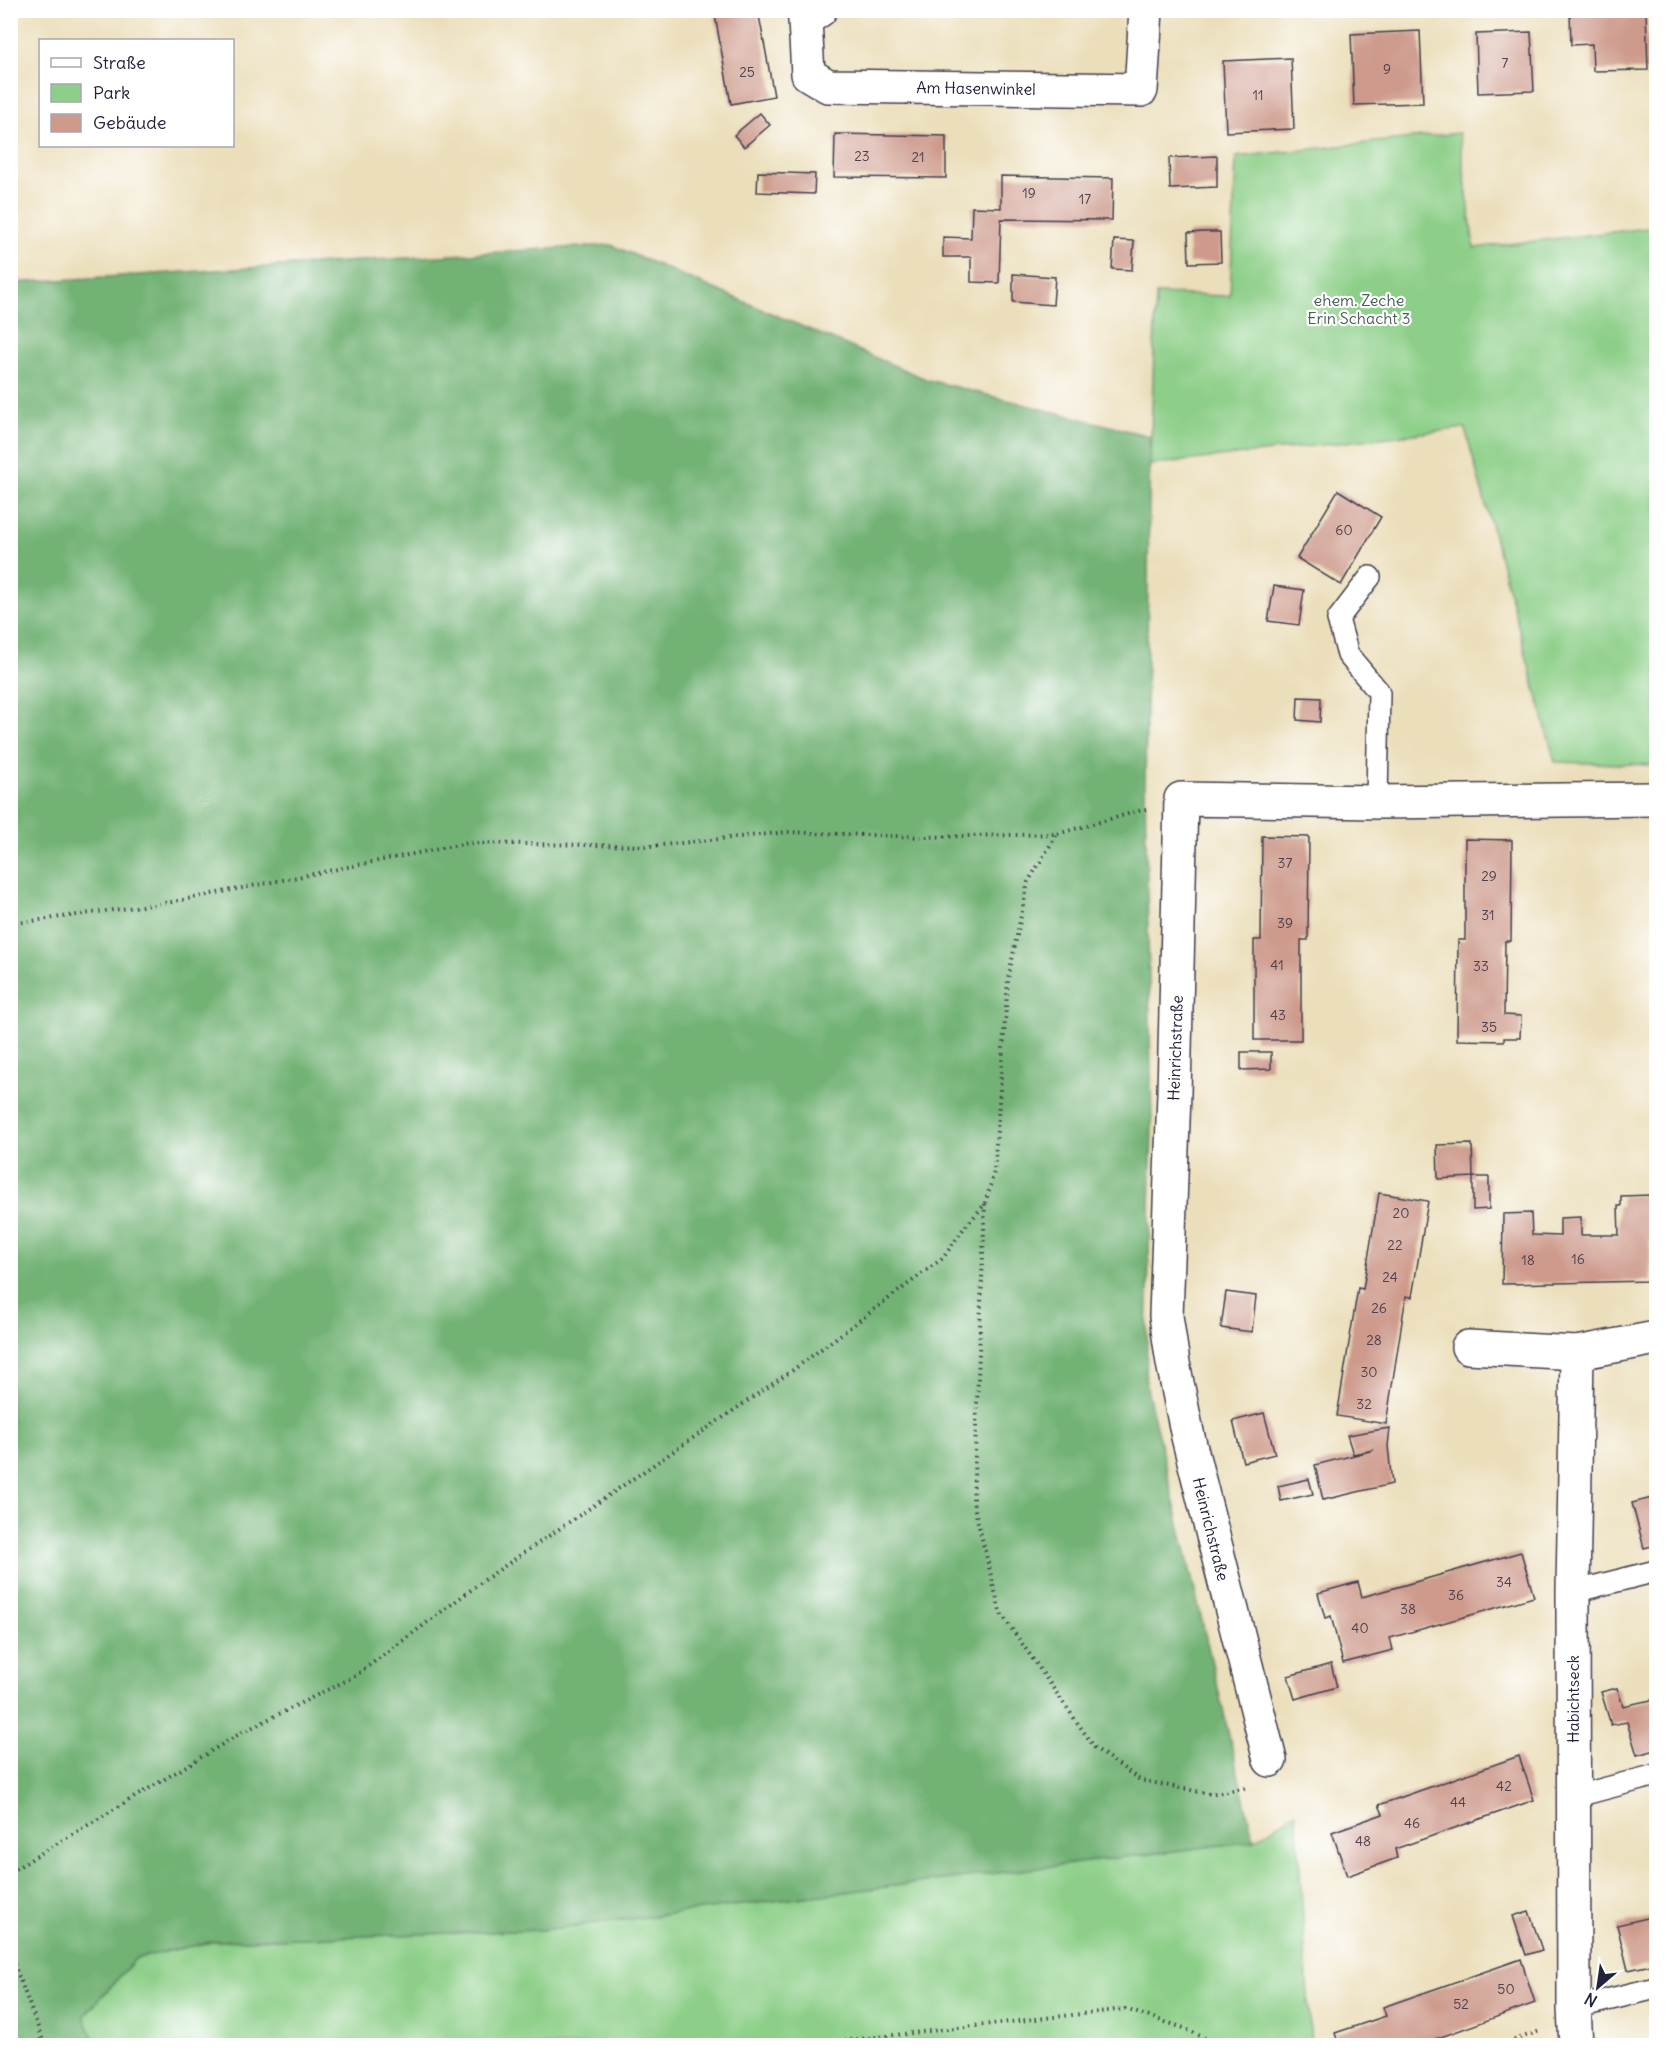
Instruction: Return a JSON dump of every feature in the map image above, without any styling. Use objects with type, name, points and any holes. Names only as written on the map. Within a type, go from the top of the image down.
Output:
[{"type":"street","name":"Am Hasenwinkel","points":[[820,10],[804,20],[808,74],[828,86],[1141,90],[1146,10]]},
{"type":"street","points":[[1181,799],[1377,802],[1656,799]]},
{"type":"street","name":"Heinrichstraße","points":[[1181,799],[1166,1316],[1188,1437],[1261,1773]]},
{"type":"street","points":[[1468,1347],[1578,1353],[1656,1338]]},
{"type":"street","name":"Habichtseck","points":[[1575,2025],[1573,1592],[1578,1353]]},
{"type":"lane","points":[[1370,577],[1338,619],[1348,655],[1379,692],[1377,802]]},
{"type":"lane","points":[[1573,1592],[1656,1571]]},
{"type":"lane","points":[[1573,1797],[1656,1775]]},
{"type":"lane","points":[[1575,2025],[1656,1988]]},
{"type":"path","points":[[10,924],[172,902],[468,843],[653,846],[787,832],[924,837],[1057,834],[1181,799]]},
{"type":"path","points":[[1057,834],[1028,882],[1010,968],[994,1172],[985,1204],[973,1502],[1000,1612],[1095,1748],[1140,1780],[1210,1794],[1261,1773]]},
{"type":"path","points":[[10,1872],[241,1733],[355,1676],[487,1578],[774,1384],[822,1349],[943,1258],[964,1228],[985,1204]]},
{"type":"path","points":[[10,1953],[44,2045]]},
{"type":"path","points":[[797,2046],[1125,2009],[1184,2028],[1221,2046]]},
{"type":"path","points":[[1497,2046],[1575,2025]]},
{"type":"green space","name":"ehem. Zeche Erin Schacht 3","points":[[1459,133],[1474,248],[1656,227],[1656,765],[1555,762],[1465,428],[1150,465],[1156,294],[1230,296],[1236,157]]},
{"type":"green space","points":[[611,245],[928,380],[1150,436],[1145,790],[1152,1124],[1146,1384],[1254,1841],[541,1930],[215,1941],[136,1958],[84,2016],[96,2045],[11,2045],[11,283]]},
{"type":"green space","points":[[1296,1812],[1311,2045],[96,2046],[84,2017],[136,1958],[215,1941],[541,1930],[1253,1841]]},
{"type":"building","points":[[714,10],[758,10],[774,96],[731,104]]},
{"type":"building","points":[[1570,10],[1646,10],[1648,70],[1593,71],[1592,44],[1571,45]]},
{"type":"building","points":[[1420,31],[1423,103],[1354,105],[1351,34]]},
{"type":"building","points":[[1531,32],[1534,91],[1478,93],[1476,34]]},
{"type":"building","points":[[1291,58],[1294,129],[1226,132],[1223,61]]},
{"type":"building","points":[[760,113],[770,125],[744,147],[734,135]]},
{"type":"building","points":[[835,134],[946,136],[946,178],[834,177]]},
{"type":"building","points":[[1217,156],[1217,187],[1170,189],[1169,158]]},
{"type":"building","points":[[758,172],[815,174],[814,194],[757,192]]},
{"type":"building","points":[[1001,176],[1113,178],[1112,220],[1001,219],[999,283],[971,282],[971,257],[943,257],[943,237],[971,238],[972,207],[1001,208]]},
{"type":"building","points":[[1220,232],[1221,262],[1189,263],[1188,233]]},
{"type":"building","points":[[1114,240],[1134,241],[1132,270],[1112,269]]},
{"type":"building","points":[[1013,274],[1055,277],[1053,305],[1013,302]]},
{"type":"building","points":[[1338,490],[1381,517],[1341,585],[1297,558]]},
{"type":"building","points":[[1274,586],[1304,590],[1299,625],[1268,621]]},
{"type":"building","points":[[1298,697],[1321,698],[1320,722],[1297,720]]},
{"type":"building","points":[[1262,836],[1309,837],[1308,940],[1301,940],[1301,1040],[1254,1040],[1254,940],[1261,940]]},
{"type":"building","points":[[1465,839],[1512,840],[1511,941],[1505,941],[1504,1015],[1521,1016],[1520,1038],[1504,1038],[1504,1041],[1457,1040],[1458,940],[1465,940]]},
{"type":"building","points":[[1241,1052],[1271,1052],[1271,1069],[1241,1070]]},
{"type":"building","points":[[1472,1144],[1473,1177],[1438,1179],[1437,1145]]},
{"type":"building","points":[[1473,1177],[1489,1177],[1489,1209],[1473,1210]]},
{"type":"building","points":[[1379,1193],[1428,1201],[1412,1297],[1406,1296],[1386,1424],[1337,1416],[1358,1288],[1363,1289]]},
{"type":"building","points":[[1652,1195],[1653,1205],[1656,1206],[1656,1234],[1650,1238],[1651,1281],[1502,1284],[1503,1214],[1531,1213],[1532,1235],[1560,1236],[1560,1218],[1581,1217],[1581,1235],[1619,1235],[1618,1206],[1621,1206],[1621,1196]]},
{"type":"building","points":[[1226,1292],[1256,1296],[1252,1332],[1221,1328]]},
{"type":"building","points":[[1264,1413],[1275,1454],[1243,1462],[1233,1421]]},
{"type":"building","points":[[1390,1428],[1388,1446],[1392,1484],[1323,1500],[1315,1465],[1374,1450],[1353,1454],[1347,1435]]},
{"type":"building","points":[[1309,1479],[1313,1494],[1281,1501],[1278,1486]]},
{"type":"building","points":[[1656,1497],[1656,1545],[1644,1548],[1632,1503]]},
{"type":"building","points":[[1521,1552],[1534,1597],[1390,1638],[1393,1650],[1343,1663],[1331,1616],[1325,1618],[1318,1593],[1358,1582],[1362,1597]]},
{"type":"building","points":[[1331,1664],[1337,1687],[1295,1699],[1288,1676]]},
{"type":"building","points":[[1617,1688],[1623,1706],[1656,1699],[1656,1750],[1637,1755],[1627,1722],[1611,1725],[1601,1692]]},
{"type":"building","points":[[1519,1756],[1534,1800],[1395,1849],[1397,1858],[1347,1876],[1332,1832],[1383,1814],[1379,1805]]},
{"type":"building","points":[[1529,1911],[1542,1950],[1526,1955],[1513,1916]]},
{"type":"building","points":[[1656,1916],[1656,1964],[1628,1970],[1617,1925]]},
{"type":"building","points":[[1521,1959],[1535,2003],[1416,2046],[1339,2046],[1335,2033],[1386,2016],[1383,2007]]}]
